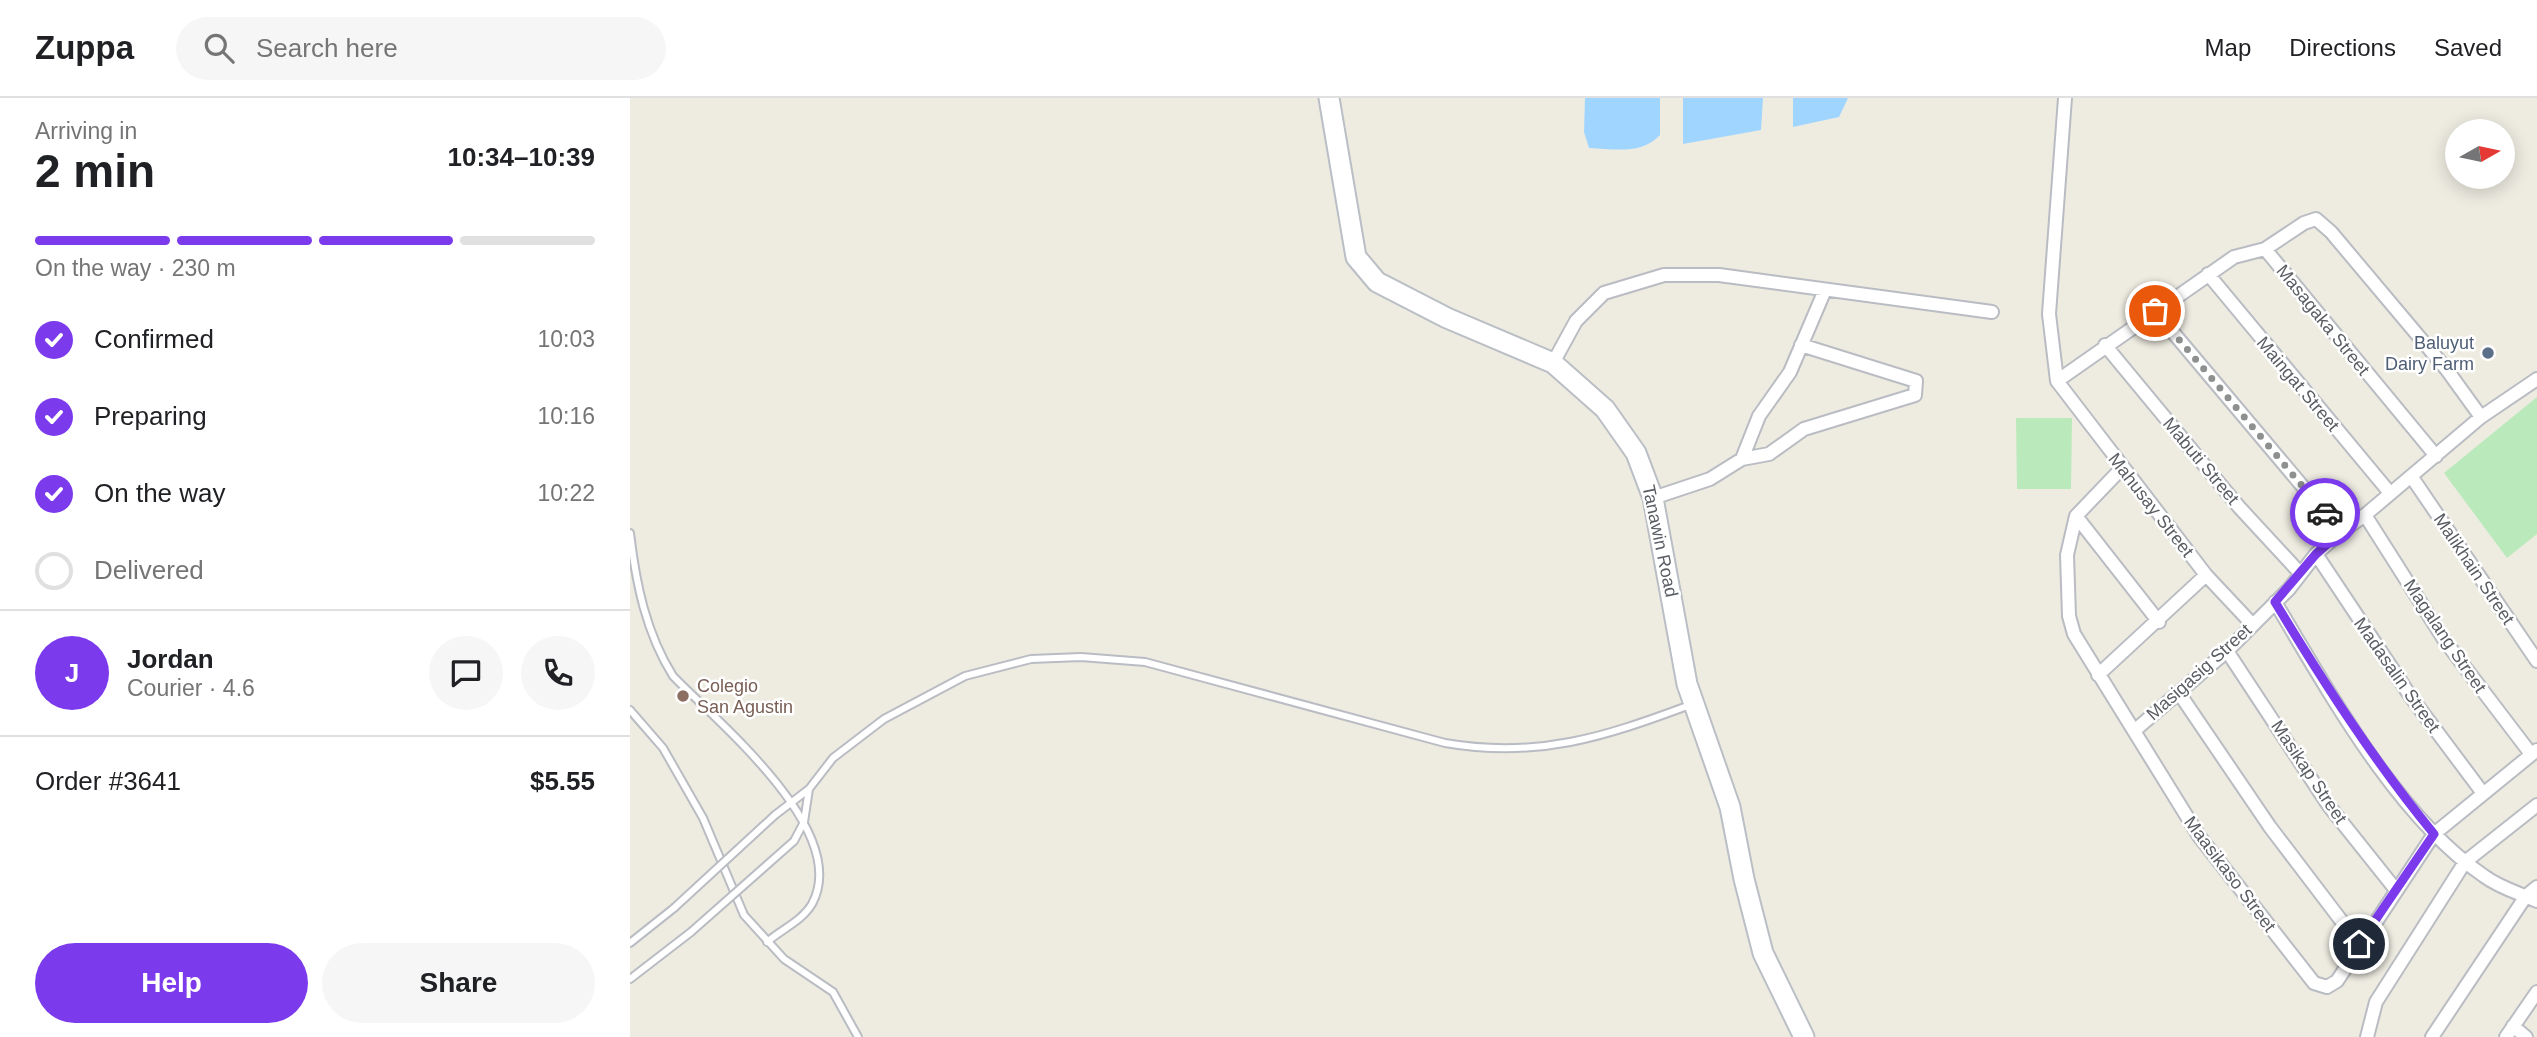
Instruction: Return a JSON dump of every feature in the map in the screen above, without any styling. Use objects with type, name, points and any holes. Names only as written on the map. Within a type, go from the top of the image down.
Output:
[{"type":"street","name":"Tanawin Road","points":[[1329,98],[1356,257],[1370,276],[1447,318],[1553,363],[1605,409],[1636,453],[1653,498],[1692,705],[1730,807],[1744,879],[1763,953],[1804,1037]]},
{"type":"street","points":[[2057,381],[2049,314],[2065,98]]},
{"type":"street","points":[[2057,381],[2208,274],[2244,252],[2265,249],[2313,219],[2331,232],[2447,370],[2481,417]]},
{"type":"street","name":"Masagaka Street","points":[[2265,249],[2436,456]]},
{"type":"street","name":"Maingat Street","points":[[2208,274],[2296,384],[2390,493]]},
{"type":"street","points":[[1553,363],[1576,321],[1590,304],[1604,293],[1664,275],[1719,275],[1992,312]]},
{"type":"street","points":[[1742,458],[1759,416],[1790,372],[1825,290]]},
{"type":"street","points":[[2155,311],[2341,532]]},
{"type":"street","points":[[1653,498],[1710,479],[1742,458],[1769,453],[1804,429],[1915,395],[1916,381],[1801,345]]},
{"type":"street","name":"Mabuti Street","points":[[2105,345],[2239,507],[2301,573]]},
{"type":"street","name":"Masigasig Street","points":[[2134,731],[2227,651],[2275,602],[2316,554],[2341,532],[2365,516],[2481,417],[2537,379]]},
{"type":"street","name":"Mahusay Street","points":[[2057,381],[2206,575],[2252,624]]},
{"type":"street","points":[[2122,468],[2076,516],[2159,622]]},
{"type":"street","name":"Malikhain Street","points":[[2411,476],[2537,661]]},
{"type":"street","name":"Maasikaso Street","points":[[2076,516],[2067,555],[2069,615],[2074,634],[2199,836],[2314,984],[2331,986],[2434,834],[2534,752]]},
{"type":"street","name":"Magalang Street","points":[[2365,516],[2445,641],[2534,752]]},
{"type":"street","name":"Madasalin Street","points":[[2316,554],[2411,697],[2482,792]]},
{"type":"street","points":[[2098,675],[2159,622],[2206,575]]},
{"type":"street","points":[[2275,602],[2323,683],[2384,772],[2434,834],[2465,862],[2501,887],[2532,899]]},
{"type":"street","name":"Masikap Street","points":[[2227,651],[2329,806],[2396,890]]},
{"type":"street","points":[[2179,693],[2270,827],[2359,944]]},
{"type":"street","points":[[2367,1037],[2376,1002],[2465,862],[2537,805]]},
{"type":"street","points":[[2432,1037],[2532,899],[2537,887]]},
{"type":"street","points":[[2525,1037],[2510,1032],[2537,992]]},
{"type":"lane","points":[[630,533],[638,586],[647,620],[664,662],[673,676],[777,780],[804,822],[816,859],[815,897],[803,915],[767,942]]},
{"type":"lane","points":[[630,943],[674,908],[775,815],[809,789],[833,758],[863,734],[884,719],[945,685],[1004,665],[1054,657],[1112,659],[1164,666],[1445,743],[1486,750],[1539,748],[1600,736],[1692,705]]},
{"type":"lane","points":[[630,710],[663,748],[703,818],[744,915],[784,959],[833,992],[858,1037]]},
{"type":"lane","points":[[630,979],[691,932],[794,841],[804,822],[809,789]]},
{"type":"green space","points":[[2537,397],[2537,534],[2507,558],[2444,473]]},
{"type":"green space","points":[[2016,418],[2072,418],[2071,489],[2017,489]]},
{"type":"water","points":[[1585,98],[1660,98],[1660,135],[1645,146],[1636,148],[1589,148],[1584,132]]},
{"type":"water","points":[[1683,98],[1763,98],[1761,130],[1683,144]]},
{"type":"water","points":[[1793,98],[1848,98],[1839,117],[1793,127]]},
{"type":"way so far","points":[[2155,311],[2325,513]]},
{"type":"place","name":"Baluyut Dairy Farm","points":[[2488,353]]},
{"type":"place","name":"Colegio San Agustin","points":[[683,696]]},
{"type":"route","points":[[2325,513],[2341,532],[2316,554],[2289,589],[2275,602],[2323,683],[2384,772],[2434,834],[2359,944]]}]
